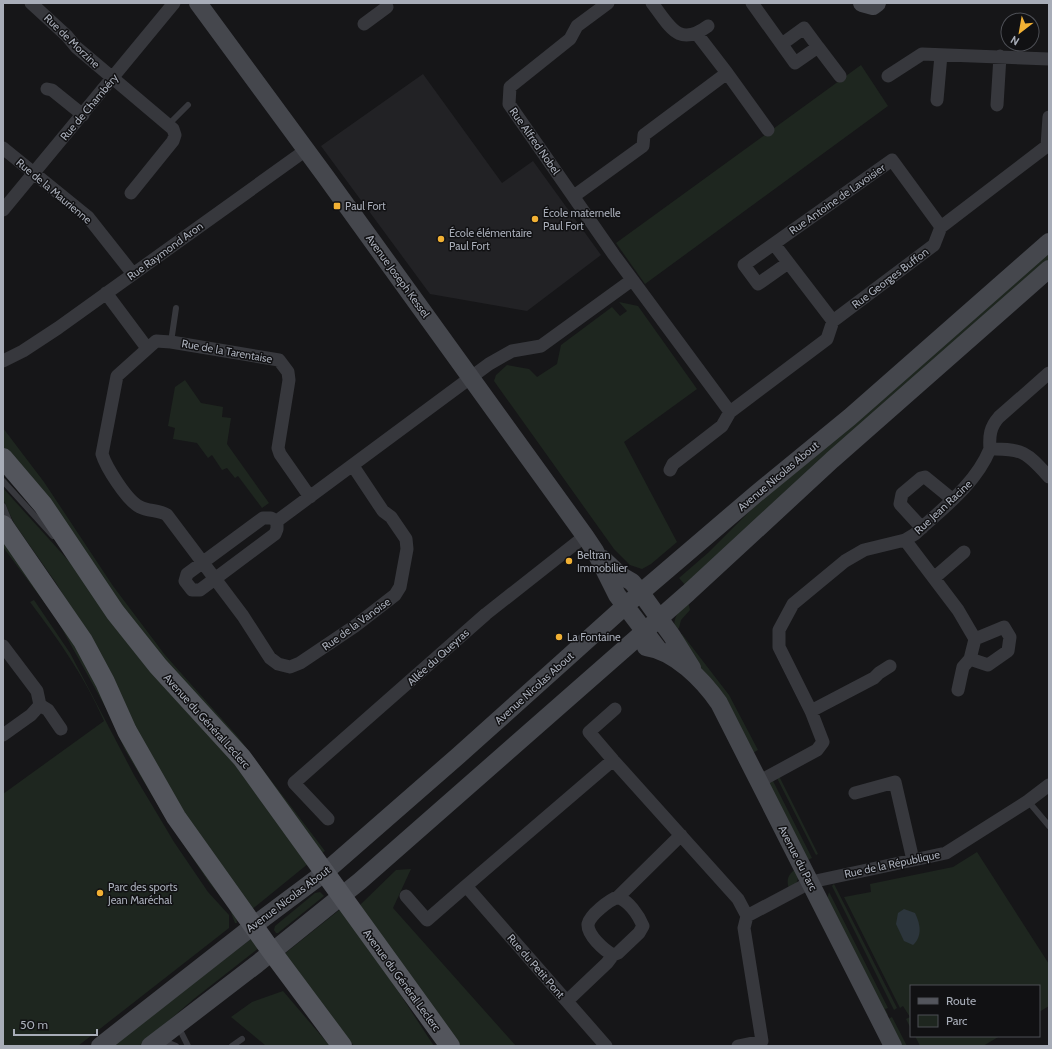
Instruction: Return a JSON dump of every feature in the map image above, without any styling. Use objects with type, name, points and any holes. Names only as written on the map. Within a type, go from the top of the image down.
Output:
[{"type":"main road","name":"Avenue Joseph Kessel","points":[[198,3],[585,536],[595,551],[617,595],[644,632]]},
{"type":"main road","points":[[862,3],[873,6],[877,3]]},
{"type":"main road","name":"Avenue Nicolas About","points":[[100,1046],[253,926],[324,873],[624,606],[756,494],[850,417],[1049,242]]},
{"type":"main road","name":"Avenue Nicolas About","points":[[154,1042],[272,952],[341,896],[660,618],[832,460],[1049,269]]},
{"type":"main road","name":"Avenue du Général Leclerc","points":[[3,458],[42,504],[115,612],[158,666],[242,758],[450,1046]]},
{"type":"main road","points":[[3,525],[83,641],[105,682],[127,731],[152,778],[176,817],[253,926],[342,1046]]},
{"type":"main road","name":"Avenue Joseph Kessel","points":[[595,551],[620,575],[632,582],[660,618]]},
{"type":"main road","name":"Avenue du Parc","points":[[660,618],[695,674]]},
{"type":"main road","name":"Avenue du Parc","points":[[644,632],[658,649],[695,674],[705,683],[719,703],[760,781],[893,1046]]},
{"type":"main road","name":"Avenue du Parc","points":[[629,645],[658,649]]},
{"type":"street","name":"Rue de Morzine","points":[[31,3],[113,79],[169,124]]},
{"type":"street","name":"Rue de Chambéry","points":[[3,210],[113,79],[174,3]]},
{"type":"street","name":"Rue Alfred Nobel","points":[[608,3],[577,26],[570,39],[510,87],[509,104],[632,280]]},
{"type":"street","points":[[652,3],[674,31],[684,36],[697,34],[708,26]]},
{"type":"street","points":[[752,3],[795,63],[818,47]]},
{"type":"street","points":[[364,24],[388,4]]},
{"type":"street","points":[[782,44],[804,28],[840,76]]},
{"type":"street","points":[[697,34],[768,130]]},
{"type":"street","points":[[888,76],[922,54],[1049,59]]},
{"type":"street","points":[[936,100],[941,55]]},
{"type":"street","points":[[997,105],[1000,56]]},
{"type":"street","points":[[574,196],[643,146],[644,136],[727,73]]},
{"type":"street","points":[[47,89],[52,90],[82,115]]},
{"type":"street","points":[[940,227],[1047,146],[1049,117]]},
{"type":"street","points":[[131,193],[173,141],[175,135],[169,124]]},
{"type":"street","name":"Rue de la Maurienne","points":[[3,148],[88,217],[133,274]]},
{"type":"street","name":"Rue Raymond Aron","points":[[3,361],[23,351],[306,150]]},
{"type":"street","name":"Rue Antoine de Lavoisier","points":[[788,263],[758,284],[744,265],[892,160],[940,227]]},
{"type":"street","name":"Rue Georges Buffon","points":[[833,321],[934,245],[940,227]]},
{"type":"street","points":[[670,470],[673,464],[722,426],[730,412],[827,339],[833,321],[774,244]]},
{"type":"street","points":[[277,521],[353,466],[470,377],[512,351],[541,346],[632,280],[730,412]]},
{"type":"street","points":[[106,293],[147,348]]},
{"type":"street","name":"Rue de la Tarentaise","points":[[214,579],[167,515],[160,510],[141,508],[134,503],[105,464],[102,454],[117,376],[147,348],[156,342],[171,342],[279,360],[288,372],[289,380],[278,448],[280,454],[310,497]]},
{"type":"street","name":"Rue Raymond Aron","points":[[3,370],[22,356],[23,351]]},
{"type":"street","name":"Rue Jean Racine","points":[[760,781],[817,750],[823,742],[812,711],[779,647],[778,630],[794,604],[845,561],[864,550],[905,540],[922,528],[973,479],[984,466],[990,449],[989,437],[992,425],[998,416],[1049,373]]},
{"type":"street","points":[[990,449],[1017,451],[1030,456],[1049,478]]},
{"type":"street","name":"Rue de la Vanoise","points":[[214,579],[243,616],[270,658],[278,664],[290,667],[300,663],[343,634],[396,595],[400,587],[404,567],[407,549],[406,539],[391,518],[383,511],[353,466]]},
{"type":"street","points":[[922,528],[900,504],[902,494],[920,478],[925,477],[952,499]]},
{"type":"street","points":[[263,518],[270,518],[277,521],[277,529],[275,534],[200,590],[192,590],[185,581],[186,574],[263,518]]},
{"type":"street","name":"Allée du Queyras","points":[[328,819],[294,783],[486,614],[585,536]]},
{"type":"street","points":[[905,540],[958,610],[975,640],[970,659],[963,667],[958,690]]},
{"type":"street","points":[[934,578],[964,552]]},
{"type":"street","points":[[970,659],[988,665],[1008,651],[1010,637],[1004,627],[975,640]]},
{"type":"street","points":[[3,646],[37,691],[40,705],[48,710],[61,729]]},
{"type":"street","points":[[812,711],[874,678],[879,672],[890,666]]},
{"type":"street","points":[[3,735],[31,715],[40,705]]},
{"type":"street","points":[[615,709],[589,732],[612,760],[738,899],[747,916],[744,928],[762,1041],[738,1046]]},
{"type":"street","points":[[406,896],[427,920],[612,760]]},
{"type":"street","points":[[855,793],[895,782],[913,860]]},
{"type":"street","name":"Rue de la République","points":[[811,882],[946,853],[1028,801],[1049,785]]},
{"type":"street","points":[[612,955],[606,951],[590,932],[588,924],[591,918],[609,900],[618,897],[681,835]]},
{"type":"street","points":[[747,916],[811,882]]},
{"type":"street","name":"Rue du Petit Pont","points":[[466,886],[606,1046]]},
{"type":"street","points":[[567,1001],[607,963],[612,955],[618,953],[635,937],[643,926],[639,916],[624,899],[618,897]]},
{"type":"lane","points":[[169,124],[188,105]]},
{"type":"lane","points":[[171,342],[176,308]]},
{"type":"lane","points":[[3,481],[90,575]]},
{"type":"lane","points":[[3,506],[12,526],[54,587],[56,600]]},
{"type":"lane","points":[[1028,801],[1049,826]]},
{"type":"lane","points":[[178,1025],[188,1046]]},
{"type":"lane","points":[[232,1046],[242,1039]]},
{"type":"lane","points":[[154,1042],[176,1046]]},
{"type":"shaded area","name":"École élémentaire Paul Fort","points":[[423,74],[502,183],[533,161],[601,255],[527,311],[430,294],[321,146]]},
{"type":"shaded area","points":[[904,909],[915,913],[920,929],[918,938],[913,945],[904,941],[896,924],[898,913]]},
{"type":"green space","points":[[861,65],[888,106],[645,284],[616,243]]},
{"type":"green space","points":[[1049,250],[1049,261],[686,586],[679,578],[709,552],[757,504]]},
{"type":"green space","points":[[619,302],[638,306],[697,389],[624,442],[677,542],[651,564],[642,569],[630,565],[614,549],[494,381],[496,375],[507,365],[529,369],[537,377],[557,364],[561,345],[612,307],[620,316],[627,311]]},
{"type":"green space","points":[[185,380],[201,403],[223,407],[222,417],[231,418],[227,444],[269,503],[262,508],[238,476],[235,478],[227,468],[222,470],[212,455],[208,458],[197,443],[173,439],[175,428],[168,426],[175,387]]},
{"type":"green space","points":[[3,428],[44,482],[113,586],[165,655],[238,737],[325,851],[322,853],[160,663],[3,452]]},
{"type":"green space","points":[[3,488],[76,569],[220,744],[309,863],[250,911],[169,799],[89,638],[56,583],[14,523],[3,499]]},
{"type":"green space","points":[[3,532],[38,581],[236,916],[237,923],[235,923],[229,907],[208,881],[163,814],[125,750],[107,710],[56,618],[3,547]]},
{"type":"green space","name":"Parc des sports Jean Maréchal","points":[[34,600],[70,653],[134,775],[174,842],[208,892],[229,915],[229,928],[78,1046],[3,1046],[3,794],[104,721],[80,674],[51,630],[30,602]]},
{"type":"green space","points":[[688,601],[690,610],[681,620],[679,628],[675,631],[675,618]]},
{"type":"green space","points":[[682,634],[729,695],[758,750],[751,754],[677,637]]},
{"type":"green space","points":[[778,774],[818,854],[816,855],[776,776]]},
{"type":"green space","points":[[772,779],[812,858],[805,861],[769,783]]},
{"type":"green space","points":[[977,852],[1049,964],[1049,1006],[1040,1011],[1040,985],[910,985],[910,1017],[903,1006],[900,1008],[844,897],[871,892],[870,884],[953,867]]},
{"type":"green space","points":[[411,869],[393,908],[516,1046],[458,1046],[360,905],[396,870]]},
{"type":"green space","points":[[796,869],[798,878],[796,883],[789,889],[788,878]]},
{"type":"green space","points":[[834,884],[897,1008],[894,1010],[832,886]]},
{"type":"green space","points":[[320,892],[324,896],[278,933],[276,933],[274,930],[275,926],[315,893]]},
{"type":"green space","points":[[829,892],[888,1008],[885,1009],[888,1015],[884,1017],[827,899]]},
{"type":"green space","points":[[343,907],[434,1046],[354,1046],[283,955]]},
{"type":"green space","points":[[251,939],[260,947],[195,998],[139,1046],[112,1046]]},
{"type":"green space","points":[[283,991],[330,1046],[265,1045],[231,1017],[252,1002]]},
{"type":"green space","points":[[892,1017],[907,1046],[898,1046],[886,1020]]},
{"type":"green space","points":[[910,1017],[910,1027],[906,1019]]},
{"type":"green space","points":[[916,1037],[998,1037],[983,1046],[920,1046]]},
{"type":"place","name":"Paul Fort","points":[[337,206]]},
{"type":"place","name":"École maternelle Paul Fort","points":[[535,219]]},
{"type":"place","name":"École élémentaire Paul Fort","points":[[441,239]]},
{"type":"place","name":"Beltran Immobilier","points":[[569,561]]},
{"type":"place","name":"La Fontaine","points":[[559,637]]},
{"type":"place","name":"Parc des sports Jean Maréchal","points":[[100,893]]}]
